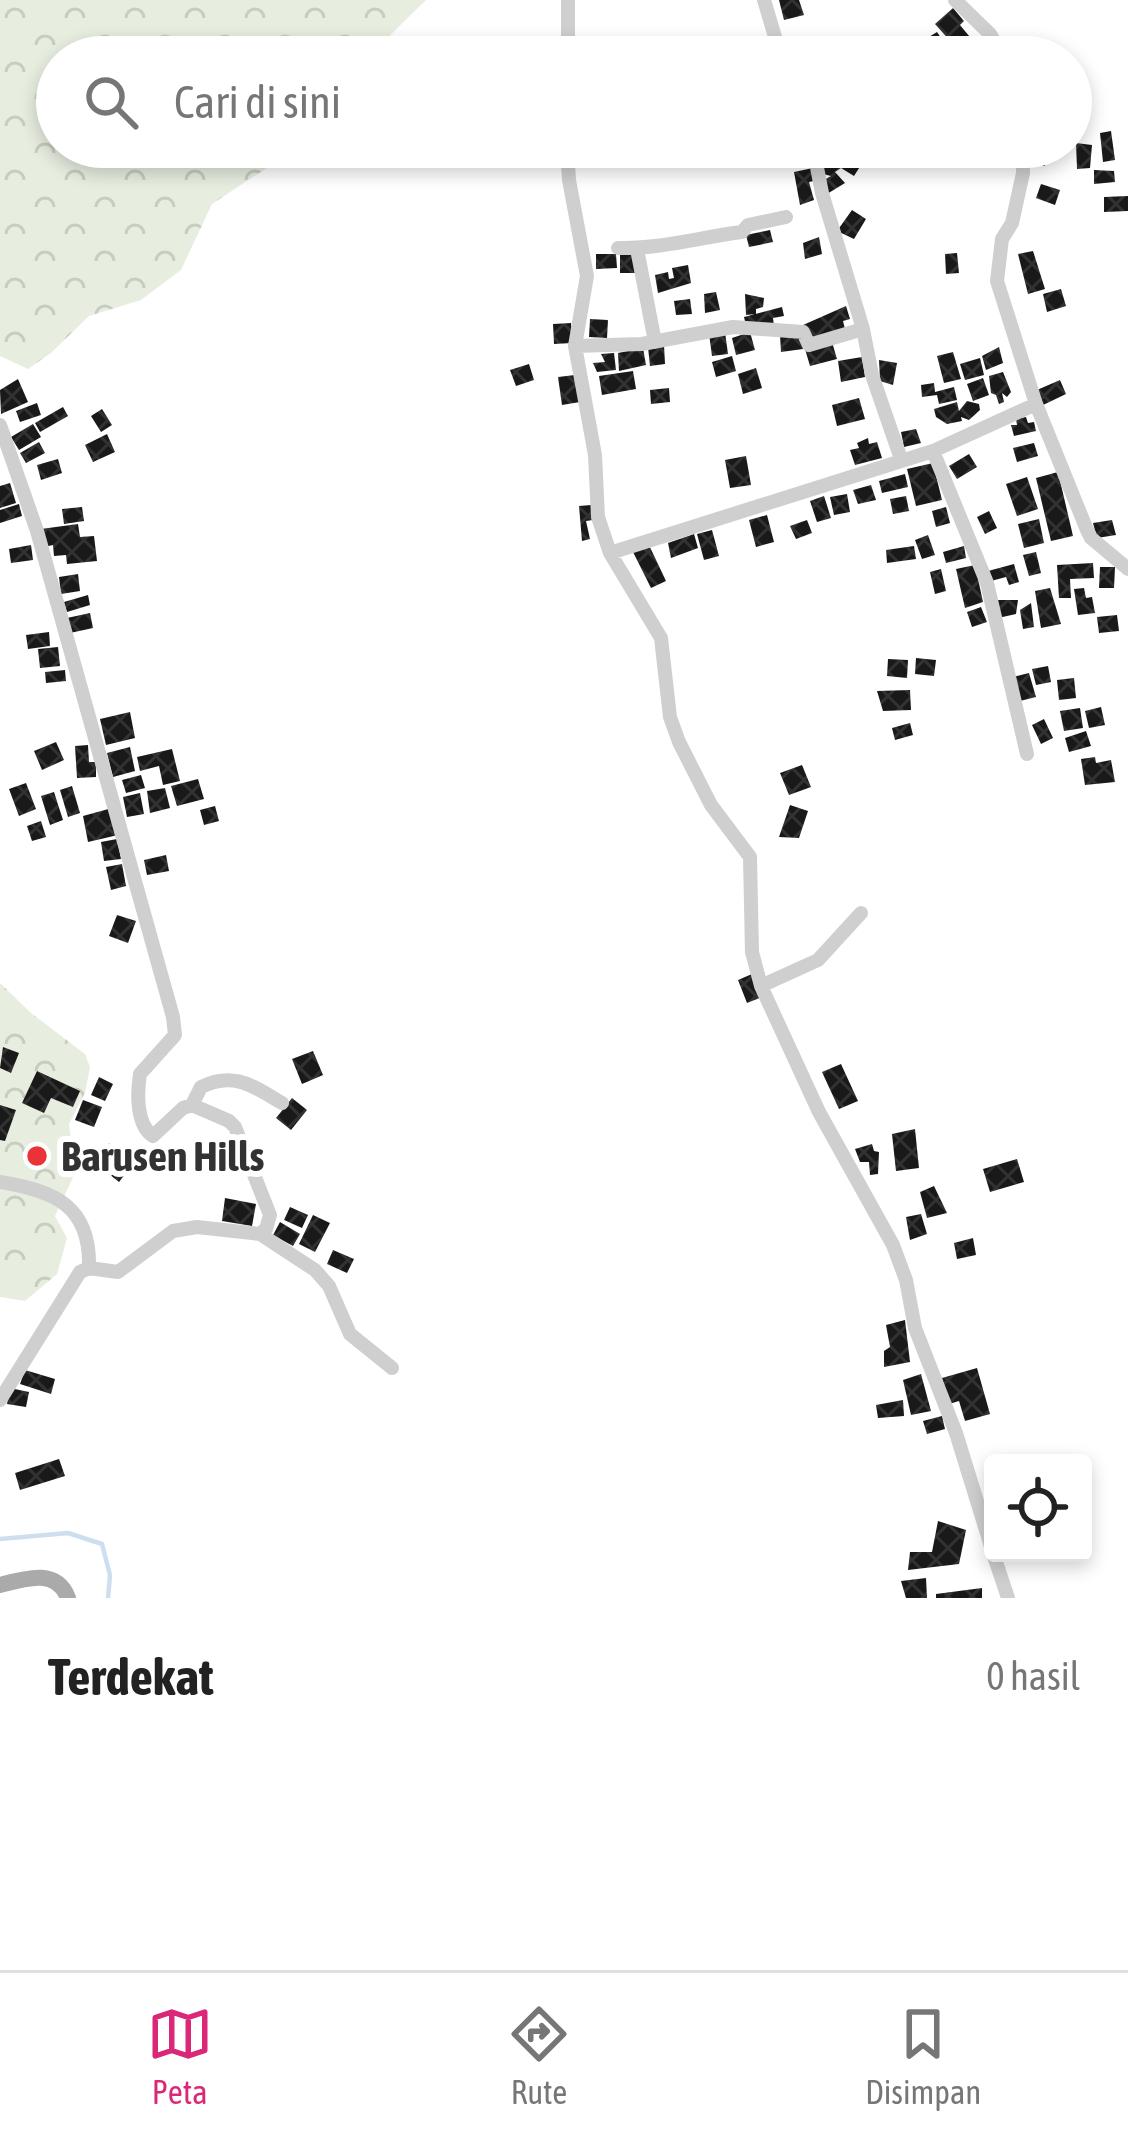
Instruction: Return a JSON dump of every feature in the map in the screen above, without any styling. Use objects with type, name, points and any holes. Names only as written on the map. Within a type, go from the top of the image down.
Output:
[{"type":"main road","points":[[0,1585],[53,1578],[68,1598]]},
{"type":"street","points":[[568,0],[568,36]]},
{"type":"street","points":[[764,0],[775,36]]},
{"type":"street","points":[[955,0],[991,36]]},
{"type":"street","points":[[568,168],[587,276],[575,346],[595,455],[598,517],[610,553],[661,638],[670,717],[679,742],[711,805],[750,857],[752,952],[761,986],[819,1112],[893,1245],[915,1328],[956,1433],[984,1524]]},
{"type":"street","points":[[817,168],[872,375],[901,459]]},
{"type":"street","points":[[1022,168],[1012,223],[1002,239],[997,280],[1036,404],[1091,538],[1128,569]]},
{"type":"street","points":[[618,248],[701,242],[785,217]]},
{"type":"street","points":[[637,249],[656,342]]},
{"type":"street","points":[[575,346],[656,342],[746,327],[803,332],[809,345],[863,329]]},
{"type":"street","points":[[610,553],[933,451],[1036,404]]},
{"type":"street","points":[[0,424],[37,531],[173,1017],[175,1035],[140,1074],[146,1132],[161,1133],[183,1108],[192,1106],[229,1121],[270,1215],[260,1234]]},
{"type":"street","points":[[933,451],[987,583],[1027,754]]},
{"type":"street","points":[[761,986],[818,960],[861,913]]},
{"type":"street","points":[[192,1106],[201,1087],[230,1079],[242,1079],[282,1103]]},
{"type":"street","points":[[0,1182],[31,1186],[55,1196],[79,1216],[90,1244],[89,1268]]},
{"type":"street","points":[[0,1400],[80,1272],[89,1268],[118,1272],[152,1244],[184,1228],[260,1234],[315,1270],[329,1286],[350,1334],[392,1369]]},
{"type":"street","points":[[996,1562],[1008,1598]]},
{"type":"green space","points":[[0,0],[426,0],[389,36],[36,36],[36,168],[267,168],[212,204],[181,270],[141,300],[89,316],[28,369],[0,356]]},
{"type":"green space","name":"Barusen Hills","points":[[0,983],[85,1054],[90,1067],[85,1093],[69,1124],[75,1173],[55,1216],[67,1238],[57,1274],[25,1301],[0,1297]]},
{"type":"building","points":[[779,0],[799,0],[804,15],[784,20]]},
{"type":"building","points":[[953,8],[969,36],[946,36],[935,24]]},
{"type":"building","points":[[1111,131],[1115,160],[1103,162],[1100,133]]},
{"type":"building","points":[[813,168],[814,181],[809,182],[814,200],[800,205],[794,172]]},
{"type":"building","points":[[822,168],[841,168],[835,172],[845,183],[827,194],[824,180],[831,176],[823,174]]},
{"type":"building","points":[[1094,170],[1114,171],[1115,182],[1094,184]]},
{"type":"building","points":[[1041,184],[1060,190],[1055,205],[1036,198]]},
{"type":"building","points":[[1128,196],[1128,211],[1104,212],[1104,197]]},
{"type":"building","points":[[852,210],[866,219],[854,239],[837,231]]},
{"type":"building","points":[[770,230],[773,242],[749,247],[746,235]]},
{"type":"building","points":[[819,237],[822,254],[805,259],[803,243]]},
{"type":"building","points":[[1033,251],[1045,289],[1028,294],[1018,254]]},
{"type":"building","points":[[957,253],[959,273],[946,274],[945,254]]},
{"type":"building","points":[[596,254],[616,254],[617,268],[596,269]]},
{"type":"building","points":[[620,254],[636,254],[636,273],[620,273]]},
{"type":"building","points":[[688,265],[691,283],[658,293],[655,275],[668,272],[669,279],[674,278],[672,268]]},
{"type":"building","points":[[1061,289],[1066,306],[1047,312],[1043,294]]},
{"type":"building","points":[[716,292],[720,310],[705,313],[704,294]]},
{"type":"building","points":[[745,294],[764,298],[756,314],[746,315]]},
{"type":"building","points":[[690,299],[692,314],[676,315],[674,301]]},
{"type":"building","points":[[846,306],[850,319],[843,321],[845,329],[808,344],[803,325]]},
{"type":"building","points":[[782,307],[784,316],[773,318],[774,326],[746,326],[744,317]]},
{"type":"building","points":[[590,319],[608,320],[607,338],[589,337]]},
{"type":"building","points":[[571,323],[572,343],[554,344],[553,324]]},
{"type":"building","points":[[725,332],[728,354],[712,356],[709,334]]},
{"type":"building","points":[[750,332],[755,350],[736,355],[732,338]]},
{"type":"building","points":[[802,334],[803,349],[781,352],[780,335]]},
{"type":"building","points":[[832,342],[837,359],[810,366],[805,349]]},
{"type":"building","points":[[664,345],[665,364],[650,366],[648,347]]},
{"type":"building","points":[[999,347],[1003,363],[986,370],[982,356]]},
{"type":"building","points":[[643,348],[646,365],[619,371],[618,353]]},
{"type":"building","points":[[953,352],[961,379],[944,383],[937,356]]},
{"type":"building","points":[[614,353],[616,370],[597,372],[593,363],[605,362],[601,354]]},
{"type":"building","points":[[732,356],[736,371],[716,377],[712,362]]},
{"type":"building","points":[[862,357],[865,377],[841,382],[838,361]]},
{"type":"building","points":[[980,358],[984,375],[965,380],[960,364]]},
{"type":"building","points":[[879,360],[897,363],[893,385],[880,381]]},
{"type":"building","points":[[529,364],[534,380],[516,386],[510,370]]},
{"type":"building","points":[[756,368],[762,388],[743,394],[738,374]]},
{"type":"building","points":[[633,371],[636,389],[602,395],[599,376]]},
{"type":"building","points":[[1003,372],[1011,392],[1007,397],[1002,393],[1004,402],[999,404],[991,393],[989,376]]},
{"type":"building","points":[[575,375],[580,402],[562,405],[558,377]]},
{"type":"building","points":[[983,378],[989,395],[973,401],[967,384]]},
{"type":"building","points":[[18,379],[28,402],[1,414],[0,390]]},
{"type":"building","points":[[1060,380],[1066,394],[1041,406],[1037,390]]},
{"type":"building","points":[[934,383],[935,392],[954,387],[957,400],[939,404],[937,395],[922,397],[921,385]]},
{"type":"building","points":[[669,388],[670,402],[651,404],[650,390]]},
{"type":"building","points":[[859,398],[865,419],[837,426],[832,405]]},
{"type":"building","points":[[967,401],[979,404],[980,410],[969,420],[961,417],[962,421],[947,424],[936,417],[934,409],[957,402],[959,411]]},
{"type":"building","points":[[37,403],[41,415],[20,422],[16,411]]},
{"type":"building","points":[[63,407],[68,416],[40,432],[35,423]]},
{"type":"building","points":[[102,409],[112,425],[101,432],[91,416]]},
{"type":"building","points":[[1026,417],[1028,423],[1034,422],[1036,431],[1014,436],[1011,425]]},
{"type":"building","points":[[33,424],[41,437],[19,450],[11,437]]},
{"type":"building","points":[[916,429],[921,443],[904,447],[901,432]]},
{"type":"building","points":[[107,434],[115,452],[93,462],[85,445]]},
{"type":"building","points":[[868,438],[869,444],[877,442],[882,458],[855,465],[850,450]]},
{"type":"building","points":[[39,442],[45,453],[26,463],[20,453]]},
{"type":"building","points":[[1034,443],[1038,456],[1017,462],[1013,448]]},
{"type":"building","points":[[969,454],[977,467],[957,479],[949,466]]},
{"type":"building","points":[[746,456],[751,485],[730,488],[725,460]]},
{"type":"building","points":[[58,459],[62,473],[41,480],[37,465]]},
{"type":"building","points":[[933,463],[942,500],[916,506],[907,469]]},
{"type":"building","points":[[1058,472],[1073,536],[1051,541],[1036,478]]},
{"type":"building","points":[[905,474],[908,487],[882,493],[879,481]]},
{"type":"building","points":[[1027,477],[1038,509],[1017,516],[1006,484]]},
{"type":"building","points":[[10,483],[16,503],[0,508],[0,486]]},
{"type":"building","points":[[871,485],[876,500],[858,504],[853,490]]},
{"type":"building","points":[[847,494],[850,512],[834,515],[830,497]]},
{"type":"building","points":[[824,496],[831,518],[817,522],[810,501]]},
{"type":"building","points":[[906,496],[909,511],[893,514],[890,499]]},
{"type":"building","points":[[19,504],[22,516],[0,523],[0,510]]},
{"type":"building","points":[[591,505],[593,520],[586,521],[590,539],[582,541],[579,506]]},
{"type":"building","points":[[82,507],[84,521],[64,524],[62,509]]},
{"type":"building","points":[[946,507],[950,523],[936,527],[932,511]]},
{"type":"building","points":[[989,511],[997,528],[985,534],[977,517]]},
{"type":"building","points":[[767,515],[774,542],[756,547],[749,520]]},
{"type":"building","points":[[1039,519],[1044,543],[1024,548],[1018,524]]},
{"type":"building","points":[[807,520],[812,533],[796,539],[790,526]]},
{"type":"building","points":[[1112,520],[1116,535],[1097,538],[1093,523]]},
{"type":"building","points":[[78,524],[80,537],[94,536],[97,561],[67,564],[66,555],[54,556],[53,545],[44,547],[41,529]]},
{"type":"building","points":[[712,530],[719,556],[704,560],[697,534]]},
{"type":"building","points":[[694,534],[698,548],[671,558],[668,543]]},
{"type":"building","points":[[928,535],[935,555],[922,559],[915,540]]},
{"type":"building","points":[[648,543],[666,581],[651,588],[632,550]]},
{"type":"building","points":[[31,545],[33,560],[11,563],[9,549]]},
{"type":"building","points":[[914,546],[916,559],[887,563],[886,550]]},
{"type":"building","points":[[964,546],[966,558],[946,563],[943,552]]},
{"type":"building","points":[[1036,552],[1041,573],[1029,576],[1023,555]]},
{"type":"building","points":[[1093,563],[1094,578],[1070,579],[1071,598],[1059,598],[1057,565]]},
{"type":"building","points":[[1014,564],[1019,582],[1009,585],[1006,577],[991,581],[988,571]]},
{"type":"building","points":[[975,565],[983,602],[965,608],[956,569]]},
{"type":"building","points":[[1100,567],[1115,567],[1114,588],[1099,588]]},
{"type":"building","points":[[941,569],[946,591],[935,594],[930,572]]},
{"type":"building","points":[[78,574],[80,591],[61,594],[59,577]]},
{"type":"building","points":[[1050,588],[1061,624],[1041,628],[1035,591]]},
{"type":"building","points":[[1084,588],[1086,598],[1092,597],[1095,613],[1078,615],[1074,589]]},
{"type":"building","points":[[88,595],[90,605],[67,612],[64,602]]},
{"type":"building","points":[[993,600],[1018,600],[1016,614],[998,618]]},
{"type":"building","points":[[1031,603],[1034,627],[1023,629],[1020,610]]},
{"type":"building","points":[[981,607],[987,622],[972,627],[967,612]]},
{"type":"building","points":[[90,613],[93,628],[70,633],[67,618]]},
{"type":"building","points":[[1117,615],[1119,631],[1099,633],[1097,617]]},
{"type":"building","points":[[49,632],[50,646],[28,649],[26,635]]},
{"type":"building","points":[[58,647],[60,666],[40,668],[38,649]]},
{"type":"building","points":[[916,658],[936,660],[934,676],[915,674]]},
{"type":"building","points":[[888,659],[908,660],[907,678],[887,676]]},
{"type":"building","points":[[1048,666],[1051,682],[1036,685],[1032,669]]},
{"type":"building","points":[[65,670],[66,681],[46,683],[45,672]]},
{"type":"building","points":[[1029,673],[1036,697],[1020,701],[1013,677]]},
{"type":"building","points":[[1074,678],[1076,698],[1059,700],[1057,680]]},
{"type":"building","points":[[910,690],[911,710],[883,711],[877,691]]},
{"type":"building","points":[[1101,707],[1105,725],[1089,728],[1085,711]]},
{"type":"building","points":[[1080,708],[1083,728],[1064,731],[1060,711]]},
{"type":"building","points":[[130,712],[135,738],[106,745],[100,719]]},
{"type":"building","points":[[1044,719],[1053,738],[1041,744],[1032,725]]},
{"type":"building","points":[[910,723],[913,735],[895,740],[892,728]]},
{"type":"building","points":[[1086,731],[1091,746],[1069,752],[1065,738]]},
{"type":"building","points":[[56,742],[64,760],[42,770],[34,751]]},
{"type":"building","points":[[88,745],[89,762],[96,762],[96,777],[77,778],[75,746]]},
{"type":"building","points":[[130,747],[135,771],[113,777],[107,753]]},
{"type":"building","points":[[172,749],[180,781],[163,785],[159,766],[140,771],[137,757]]},
{"type":"building","points":[[1095,757],[1096,763],[1111,760],[1115,782],[1085,785],[1081,759]]},
{"type":"building","points":[[802,765],[811,787],[789,795],[780,773]]},
{"type":"building","points":[[141,775],[145,788],[126,793],[122,780]]},
{"type":"building","points":[[198,779],[204,799],[177,806],[171,786]]},
{"type":"building","points":[[26,783],[36,809],[19,816],[9,789]]},
{"type":"building","points":[[72,786],[80,813],[68,817],[60,790]]},
{"type":"building","points":[[165,788],[170,808],[150,813],[147,791]]},
{"type":"building","points":[[54,792],[63,820],[50,825],[41,796]]},
{"type":"building","points":[[140,793],[144,814],[127,817],[123,797]]},
{"type":"building","points":[[790,805],[808,811],[799,838],[779,837]]},
{"type":"building","points":[[215,806],[219,821],[204,825],[200,810]]},
{"type":"building","points":[[112,808],[118,835],[88,842],[83,816]]},
{"type":"building","points":[[41,821],[46,837],[32,841],[27,826]]},
{"type":"building","points":[[117,839],[121,859],[104,861],[101,842]]},
{"type":"building","points":[[166,855],[169,871],[147,875],[144,860]]},
{"type":"building","points":[[122,864],[126,886],[111,890],[106,867]]},
{"type":"building","points":[[117,915],[136,921],[128,943],[109,936]]},
{"type":"building","points":[[752,974],[762,997],[747,1003],[738,980]]},
{"type":"building","points":[[3,1047],[19,1053],[11,1073],[0,1068]]},
{"type":"building","points":[[313,1051],[323,1075],[302,1084],[292,1059]]},
{"type":"building","points":[[841,1064],[858,1101],[839,1109],[822,1072]]},
{"type":"building","points":[[37,1071],[80,1091],[73,1107],[51,1098],[44,1113],[22,1103]]},
{"type":"building","points":[[99,1077],[113,1084],[105,1101],[91,1095]]},
{"type":"building","points":[[292,1098],[307,1110],[291,1130],[276,1118]]},
{"type":"building","points":[[83,1100],[102,1107],[94,1127],[75,1120]]},
{"type":"building","points":[[0,1105],[16,1110],[5,1141],[0,1140]]},
{"type":"building","points":[[915,1129],[919,1168],[896,1171],[892,1134]]},
{"type":"building","points":[[109,1143],[119,1151],[112,1160],[121,1167],[127,1159],[133,1164],[119,1182],[94,1162]]},
{"type":"building","points":[[872,1144],[879,1152],[878,1174],[870,1175],[869,1162],[860,1162],[855,1149]]},
{"type":"building","points":[[1017,1159],[1024,1182],[990,1192],[983,1169]]},
{"type":"building","points":[[934,1186],[947,1213],[927,1218],[920,1192]]},
{"type":"building","points":[[225,1198],[256,1204],[252,1226],[222,1221]]},
{"type":"building","points":[[290,1207],[308,1215],[302,1228],[284,1220]]},
{"type":"building","points":[[921,1214],[927,1234],[910,1240],[906,1217]]},
{"type":"building","points":[[313,1215],[330,1223],[315,1252],[299,1244]]},
{"type":"building","points":[[280,1222],[300,1234],[293,1246],[273,1235]]},
{"type":"building","points":[[973,1238],[976,1255],[957,1259],[954,1243]]},
{"type":"building","points":[[333,1250],[354,1259],[347,1273],[327,1264]]},
{"type":"building","points":[[905,1320],[910,1362],[884,1367],[884,1351],[890,1347],[886,1325]]},
{"type":"building","points":[[977,1368],[990,1414],[965,1421],[959,1401],[949,1404],[942,1378]]},
{"type":"building","points":[[25,1370],[55,1379],[51,1394],[20,1384]]},
{"type":"building","points":[[921,1374],[931,1411],[911,1415],[903,1380]]},
{"type":"building","points":[[10,1388],[29,1392],[26,1407],[7,1404]]},
{"type":"building","points":[[903,1400],[904,1416],[878,1418],[876,1405]]},
{"type":"building","points":[[942,1416],[945,1429],[927,1434],[923,1421]]},
{"type":"building","points":[[59,1459],[65,1476],[20,1490],[15,1473]]},
{"type":"building","points":[[938,1521],[966,1530],[959,1564],[908,1570],[910,1552],[932,1552]]},
{"type":"building","points":[[926,1578],[927,1598],[906,1598],[901,1581]]},
{"type":"building","points":[[982,1588],[982,1598],[936,1598],[936,1594]]},
{"type":"waterway","points":[[0,1539],[68,1533],[102,1544],[110,1575],[108,1598]]},
{"type":"place","name":"Barusen Hills","points":[[37,1156]]}]
